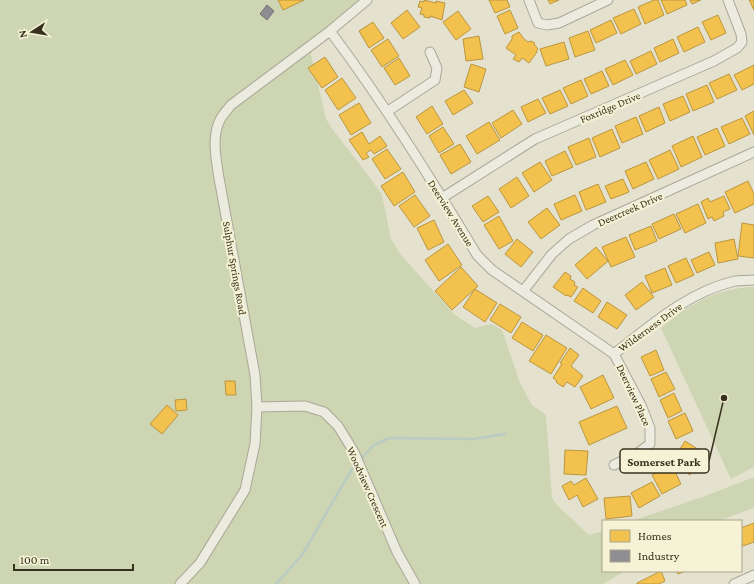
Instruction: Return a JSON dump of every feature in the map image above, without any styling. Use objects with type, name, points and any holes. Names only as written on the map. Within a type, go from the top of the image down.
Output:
[{"type":"street","name":"Sulphur Springs Road","points":[[180,584],[200,563],[245,490],[255,444],[258,407],[255,375],[219,178],[216,151],[216,136],[221,118],[231,105],[330,31],[367,0]]},
{"type":"street","points":[[529,0],[538,23],[546,25],[559,22],[608,0]]},
{"type":"street","name":"Foxridge Drive","points":[[442,198],[536,139],[714,61],[737,48],[742,42],[741,34],[728,0]]},
{"type":"street","name":"Deerview Avenue","points":[[330,31],[388,112],[477,255],[492,270],[524,290],[614,354]]},
{"type":"street","points":[[388,112],[435,80],[437,68],[430,52]]},
{"type":"street","name":"Deercreek Drive","points":[[524,290],[552,254],[568,239],[593,225],[754,152]]},
{"type":"street","name":"Wilderness Drive","points":[[614,354],[665,313],[701,293],[736,281],[754,280]]},
{"type":"street","name":"Deerview Place","points":[[614,354],[641,405],[650,428],[650,444],[638,453],[614,464]]},
{"type":"street","name":"Woodview Crescent","points":[[258,407],[305,406],[324,412],[338,426],[354,452],[397,552],[414,584]]},
{"type":"street","points":[[734,584],[754,575]]},
{"type":"green space","points":[[0,0],[360,0],[360,2],[315,38],[311,55],[326,119],[382,195],[391,239],[401,255],[455,315],[475,328],[491,324],[502,330],[520,383],[532,405],[546,415],[552,498],[557,505],[589,535],[602,531],[602,572],[623,572],[603,584],[0,584]]},
{"type":"green space","points":[[754,287],[754,467],[731,479],[661,328],[671,319],[704,299],[728,290]]},
{"type":"green space","points":[[754,477],[754,508],[721,520],[635,520],[705,496]]},
{"type":"building: Homes","points":[[278,0],[304,0],[283,10]]},
{"type":"building: Homes","points":[[424,0],[436,3],[436,1],[445,3],[442,20],[430,16],[430,18],[424,17],[424,15],[420,14],[422,8],[418,7],[420,1],[424,2]]},
{"type":"building: Homes","points":[[489,0],[507,0],[510,7],[495,13]]},
{"type":"building: Homes","points":[[548,0],[559,0],[550,4]]},
{"type":"building: Homes","points":[[654,0],[658,0],[664,15],[645,24],[638,7]]},
{"type":"building: Homes","points":[[661,0],[685,0],[687,5],[667,14]]},
{"type":"building: Homes","points":[[690,0],[701,0],[692,4]]},
{"type":"building: Homes","points":[[749,0],[754,0],[754,10]]},
{"type":"building: Homes","points":[[634,9],[641,24],[621,34],[613,18]]},
{"type":"building: Homes","points":[[407,10],[420,27],[403,39],[391,23]]},
{"type":"building: Homes","points":[[510,10],[518,28],[505,34],[497,16]]},
{"type":"building: Homes","points":[[458,11],[471,29],[456,40],[443,22]]},
{"type":"building: Homes","points":[[718,15],[726,33],[711,40],[702,22]]},
{"type":"building: Homes","points":[[611,20],[617,33],[596,43],[590,30]]},
{"type":"building: Homes","points":[[373,22],[384,38],[369,48],[359,31]]},
{"type":"building: Homes","points":[[698,27],[705,42],[684,52],[677,37]]},
{"type":"building: Homes","points":[[588,31],[595,50],[575,57],[569,38]]},
{"type":"building: Homes","points":[[519,32],[528,42],[531,41],[535,43],[534,44],[538,49],[529,63],[522,58],[519,62],[513,59],[516,55],[506,48],[512,39],[512,36]]},
{"type":"building: Homes","points":[[479,36],[483,59],[466,61],[463,39]]},
{"type":"building: Homes","points":[[388,39],[399,56],[382,67],[371,50]]},
{"type":"building: Homes","points":[[673,39],[679,53],[660,62],[654,48]]},
{"type":"building: Homes","points":[[564,42],[569,59],[546,66],[540,49]]},
{"type":"building: Homes","points":[[651,51],[657,64],[636,74],[630,61]]},
{"type":"building: Homes","points":[[325,57],[338,77],[322,88],[308,68]]},
{"type":"building: Homes","points":[[399,58],[410,76],[395,85],[384,68]]},
{"type":"building: Homes","points":[[625,60],[633,75],[613,85],[605,69]]},
{"type":"building: Homes","points":[[471,64],[486,69],[479,92],[464,87]]},
{"type":"building: Homes","points":[[754,65],[754,84],[742,90],[734,75]]},
{"type":"building: Homes","points":[[602,71],[609,86],[591,94],[584,79]]},
{"type":"building: Homes","points":[[729,74],[737,90],[717,99],[709,83]]},
{"type":"building: Homes","points":[[342,78],[356,98],[338,110],[325,90]]},
{"type":"building: Homes","points":[[581,80],[588,96],[571,104],[563,88]]},
{"type":"building: Homes","points":[[707,85],[714,102],[693,111],[686,94]]},
{"type":"building: Homes","points":[[464,90],[473,103],[453,115],[445,101]]},
{"type":"building: Homes","points":[[560,90],[568,106],[550,114],[542,98]]},
{"type":"building: Homes","points":[[683,96],[690,112],[670,121],[663,104]]},
{"type":"building: Homes","points":[[538,99],[546,113],[528,122],[521,107]]},
{"type":"building: Homes","points":[[359,103],[371,123],[351,135],[339,115]]},
{"type":"building: Homes","points":[[432,106],[443,124],[427,134],[416,117]]},
{"type":"building: Homes","points":[[659,107],[665,123],[646,132],[639,116]]},
{"type":"building: Homes","points":[[513,110],[522,124],[501,138],[492,123]]},
{"type":"building: Homes","points":[[754,111],[754,135],[745,116]]},
{"type":"building: Homes","points":[[636,117],[643,134],[622,143],[615,126]]},
{"type":"building: Homes","points":[[742,118],[750,134],[729,144],[721,127]]},
{"type":"building: Homes","points":[[489,122],[500,140],[477,154],[466,136]]},
{"type":"building: Homes","points":[[443,127],[454,144],[439,153],[429,136]]},
{"type":"building: Homes","points":[[717,128],[725,146],[705,155],[697,137]]},
{"type":"building: Homes","points":[[612,129],[620,148],[600,157],[592,138]]},
{"type":"building: Homes","points":[[362,132],[369,144],[380,136],[387,146],[374,154],[371,150],[366,153],[369,157],[363,160],[349,140]]},
{"type":"building: Homes","points":[[693,136],[702,157],[681,167],[672,146]]},
{"type":"building: Homes","points":[[589,138],[596,157],[576,165],[568,147]]},
{"type":"building: Homes","points":[[460,144],[471,162],[451,174],[440,155]]},
{"type":"building: Homes","points":[[387,149],[401,169],[385,179],[372,159]]},
{"type":"building: Homes","points":[[670,150],[679,169],[658,179],[649,160]]},
{"type":"building: Homes","points":[[565,151],[573,167],[552,176],[545,161]]},
{"type":"building: Homes","points":[[540,162],[552,180],[534,192],[522,173]]},
{"type":"building: Homes","points":[[646,162],[654,179],[633,189],[625,171]]},
{"type":"building: Homes","points":[[403,172],[415,192],[394,206],[381,186]]},
{"type":"building: Homes","points":[[517,177],[529,196],[511,208],[499,189]]},
{"type":"building: Homes","points":[[623,179],[629,192],[611,199],[605,186]]},
{"type":"building: Homes","points":[[748,181],[754,194],[754,204],[735,213],[725,192]]},
{"type":"building: Homes","points":[[598,184],[606,202],[586,210],[579,192]]},
{"type":"building: Homes","points":[[415,195],[430,216],[414,227],[399,206]]},
{"type":"building: Homes","points":[[575,195],[582,211],[561,220],[554,204]]},
{"type":"building: Homes","points":[[488,196],[499,212],[483,222],[472,206]]},
{"type":"building: Homes","points":[[724,196],[730,209],[723,212],[724,216],[714,221],[712,217],[708,219],[701,202],[708,198],[710,202]]},
{"type":"building: Homes","points":[[698,204],[706,223],[685,233],[676,214]]},
{"type":"building: Homes","points":[[547,208],[560,225],[541,239],[528,222]]},
{"type":"building: Homes","points":[[674,214],[681,229],[659,239],[652,224]]},
{"type":"building: Homes","points":[[499,216],[513,241],[499,249],[484,225]]},
{"type":"building: Homes","points":[[434,220],[444,242],[428,250],[417,228]]},
{"type":"building: Homes","points":[[742,223],[754,225],[754,258],[738,256]]},
{"type":"building: Homes","points":[[651,226],[657,241],[635,250],[629,235]]},
{"type":"building: Homes","points":[[626,237],[635,257],[611,267],[602,247]]},
{"type":"building: Homes","points":[[517,239],[533,252],[521,267],[505,254]]},
{"type":"building: Homes","points":[[734,239],[738,259],[718,263],[715,243]]},
{"type":"building: Homes","points":[[448,244],[462,265],[439,281],[425,260]]},
{"type":"building: Homes","points":[[596,247],[608,261],[587,279],[575,265]]},
{"type":"building: Homes","points":[[709,252],[715,265],[697,273],[691,260]]},
{"type":"building: Homes","points":[[686,258],[694,275],[676,283],[668,266]]},
{"type":"building: Homes","points":[[461,267],[478,286],[452,310],[435,291]]},
{"type":"building: Homes","points":[[665,268],[672,285],[652,293],[645,276]]},
{"type":"building: Homes","points":[[565,272],[571,276],[570,279],[575,282],[574,285],[578,287],[571,297],[566,296],[553,287]]},
{"type":"building: Homes","points":[[642,282],[654,297],[636,310],[625,295]]},
{"type":"building: Homes","points":[[583,288],[601,301],[593,313],[574,301]]},
{"type":"building: Homes","points":[[475,289],[497,303],[485,322],[463,307]]},
{"type":"building: Homes","points":[[607,302],[627,315],[617,329],[598,317]]},
{"type":"building: Homes","points":[[500,304],[521,317],[511,333],[490,320]]},
{"type":"building: Homes","points":[[522,322],[543,335],[533,351],[512,338]]},
{"type":"building: Homes","points":[[546,335],[567,348],[551,374],[529,361]]},
{"type":"building: Homes","points":[[570,348],[579,355],[571,366],[583,376],[575,387],[567,382],[563,387],[553,378],[562,364],[560,363]]},
{"type":"building: Homes","points":[[656,350],[664,370],[650,376],[641,357]]},
{"type":"building: Homes","points":[[666,372],[675,389],[659,397],[651,379]]},
{"type":"building: Homes","points":[[603,375],[614,398],[591,409],[580,387]]},
{"type":"building: Homes","points":[[225,381],[235,381],[236,395],[226,395]]},
{"type":"building: Homes","points":[[674,393],[682,411],[668,418],[660,400]]},
{"type":"building: Homes","points":[[186,399],[187,410],[176,411],[175,400]]},
{"type":"building: Homes","points":[[167,405],[178,415],[162,434],[150,424]]},
{"type":"building: Homes","points":[[617,406],[627,428],[589,445],[579,422]]},
{"type":"building: Homes","points":[[685,413],[693,431],[676,439],[668,421]]},
{"type":"building: Homes","points":[[685,441],[704,453],[690,475],[671,463]]},
{"type":"building: Homes","points":[[565,450],[588,451],[586,475],[564,474]]},
{"type":"building: Homes","points":[[672,465],[681,484],[662,494],[652,475]]},
{"type":"building: Homes","points":[[586,478],[598,499],[583,507],[577,495],[569,500],[562,486],[571,481],[574,485]]},
{"type":"building: Homes","points":[[652,482],[660,496],[639,508],[631,493]]},
{"type":"building: Homes","points":[[630,496],[632,516],[606,519],[604,498]]},
{"type":"building: Homes","points":[[754,523],[754,542],[743,546],[742,528]]},
{"type":"building: Homes","points":[[659,572],[661,572],[665,581],[659,584],[637,583]]},
{"type":"building: Industry","points":[[267,5],[274,11],[267,20],[260,14]]},
{"type":"waterway","points":[[360,460],[374,445],[389,438],[473,439],[505,434]]},
{"type":"waterway","points":[[276,584],[302,555],[352,469],[357,464]]},
{"type":"place","name":"Somerset Park","points":[[724,398]]}]
